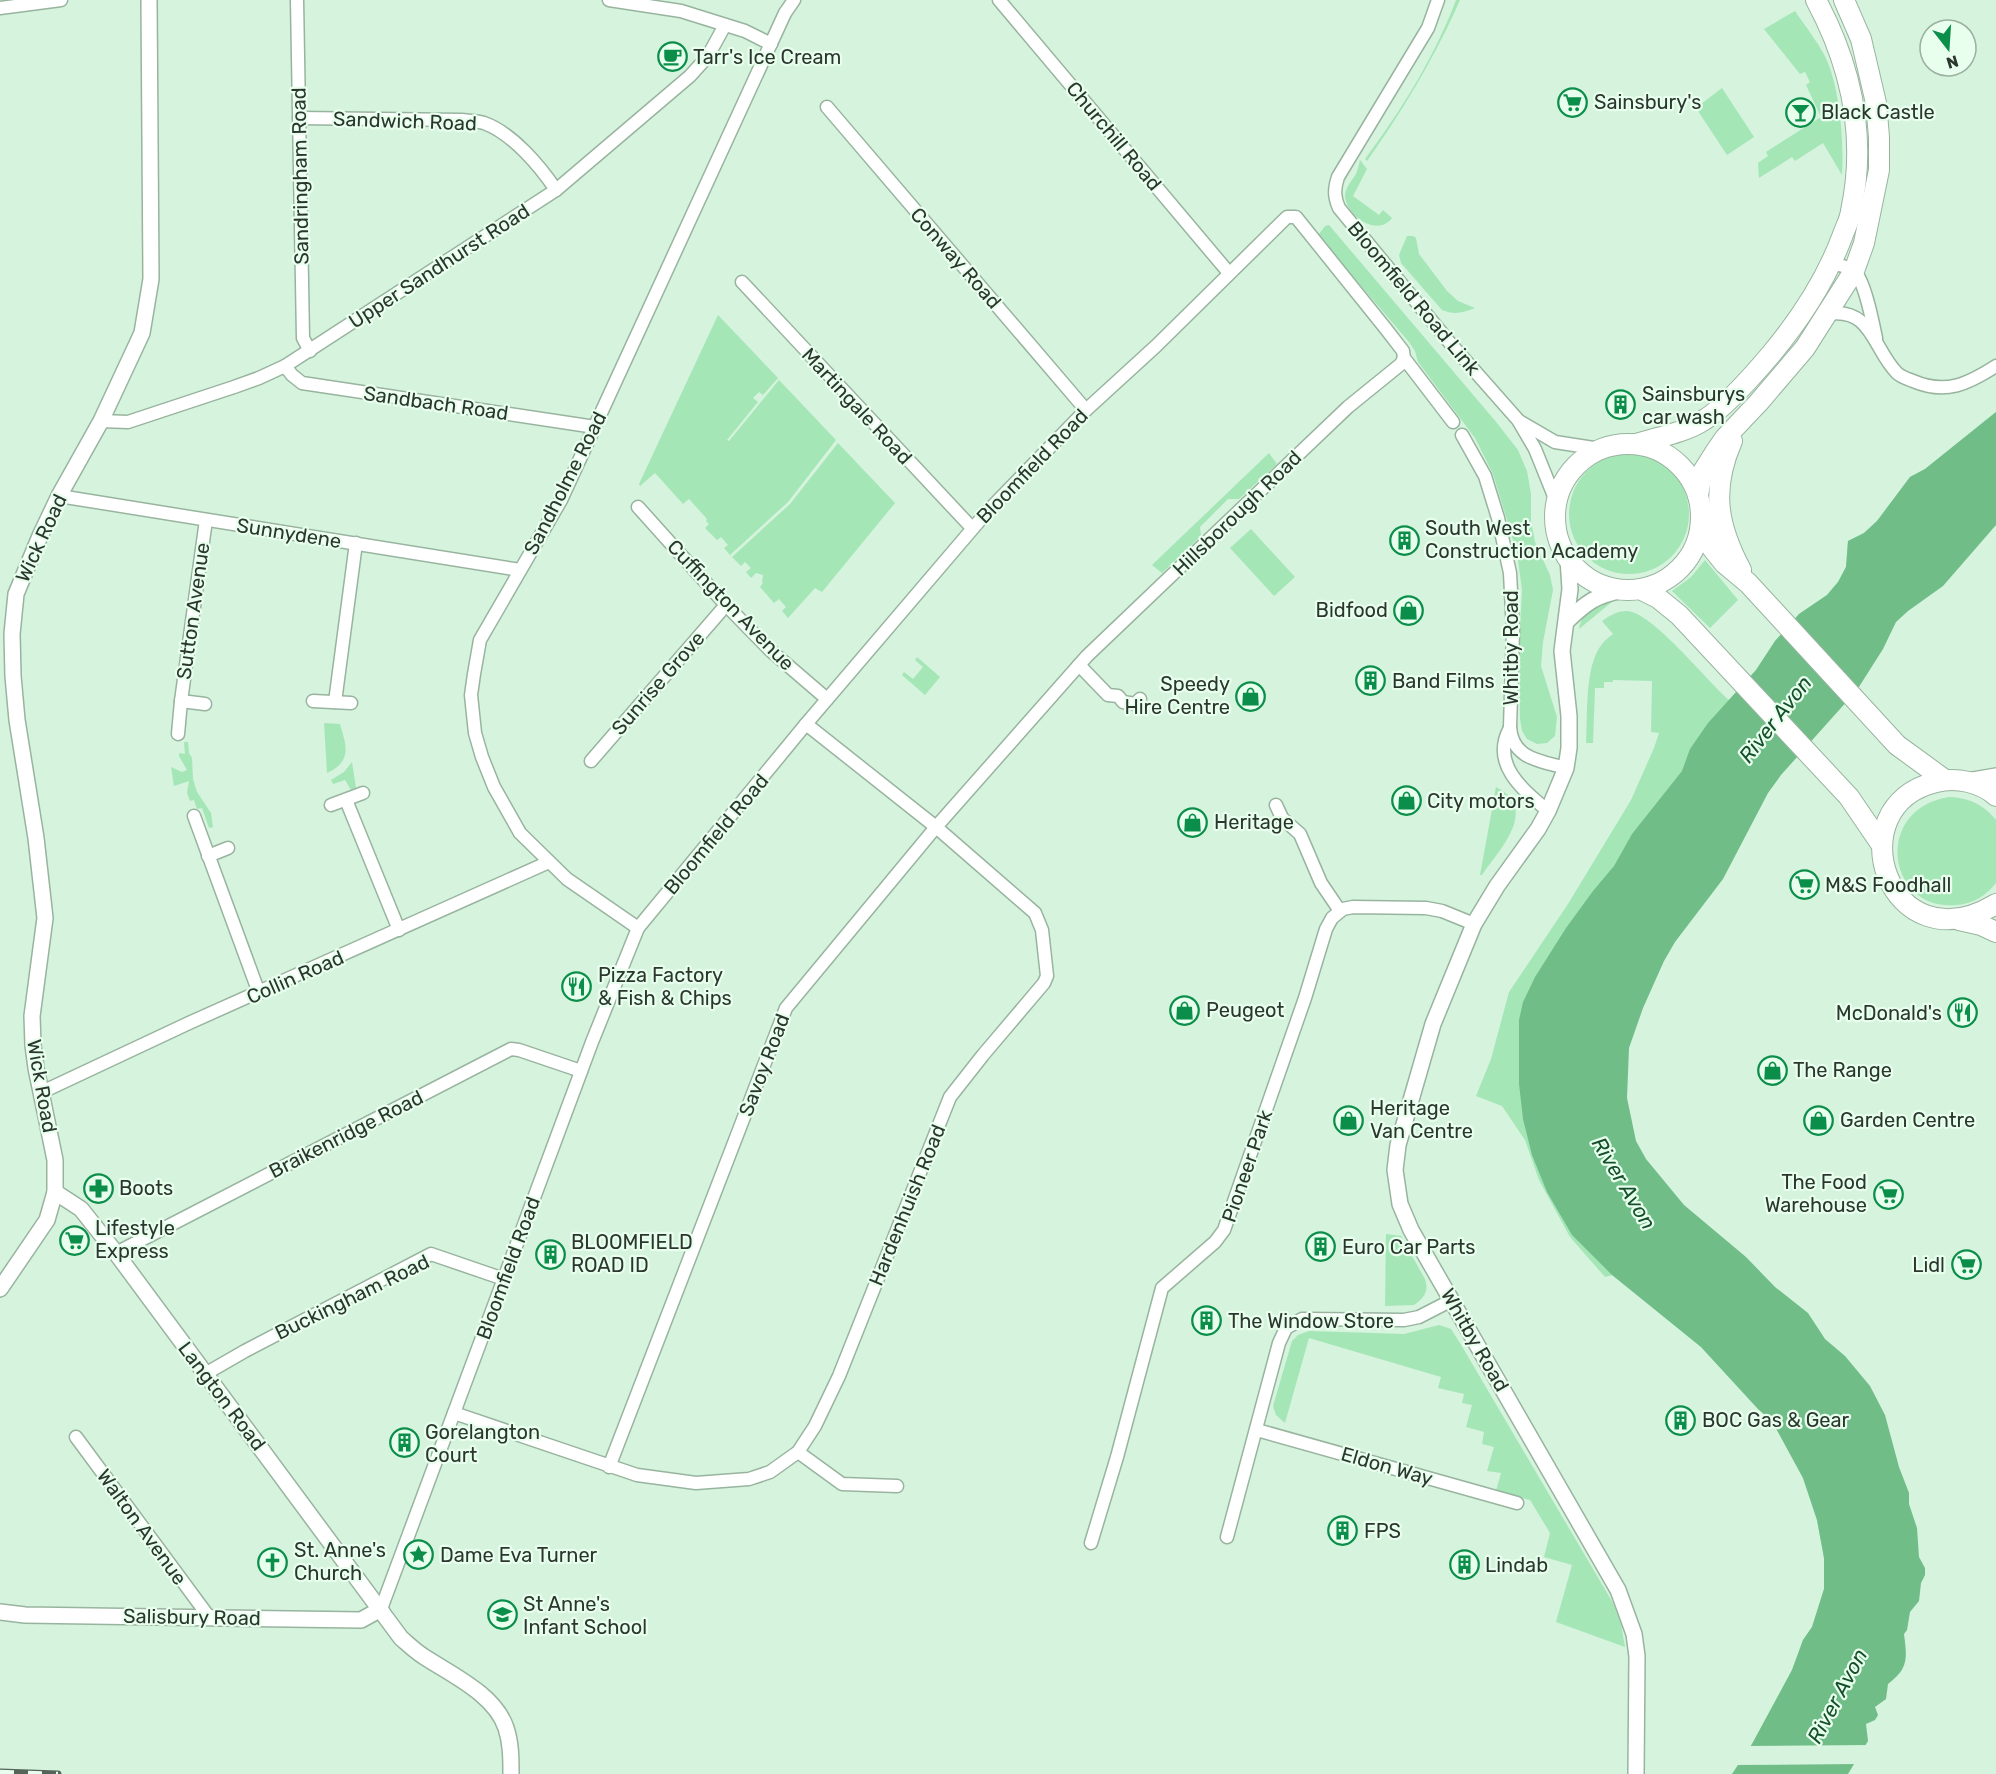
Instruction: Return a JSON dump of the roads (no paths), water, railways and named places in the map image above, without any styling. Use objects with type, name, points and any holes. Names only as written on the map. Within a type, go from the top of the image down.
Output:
[{"type":"main road","points":[[1816,0],[1838,47],[1856,110],[1856,168],[1851,212],[1832,263],[1816,293],[1783,340],[1761,366],[1713,414],[1688,428],[1636,444],[1600,449],[1580,461],[1565,480],[1556,501],[1554,522],[1558,541],[1568,559],[1583,575],[1602,585],[1658,597],[1679,615],[1849,797],[1881,844]]},
{"type":"main road","points":[[1844,0],[1861,39],[1876,104],[1879,170],[1871,215],[1854,271],[1828,314],[1806,348],[1714,453],[1702,473],[1698,495],[1701,518],[1712,548],[1724,563],[1748,583],[1897,745],[1945,780]]},
{"type":"main road","points":[[1740,423],[1722,468],[1719,506],[1721,523],[1730,548],[1748,583]]},
{"type":"main road","points":[[1636,444],[1663,453],[1684,470],[1698,495]]},
{"type":"main road","points":[[1631,590],[1664,580],[1683,564],[1696,543],[1701,518]]},
{"type":"main road","points":[[1996,796],[1967,781],[1945,780],[1926,784],[1909,794],[1895,808],[1886,825],[1881,844],[1884,870],[1889,882],[1912,908],[1927,916],[1981,925],[1996,932]]},
{"type":"main road","points":[[1958,920],[1978,915],[1996,904]]},
{"type":"street","points":[[0,8],[61,0]]},
{"type":"street","name":"Wick Road","points":[[0,1289],[47,1220],[55,1192],[55,1160],[36,1068],[32,1016],[45,918],[36,838],[12,676],[12,634],[16,594],[26,565],[59,496],[101,421],[142,333],[151,279],[148,0]]},
{"type":"street","name":"Sandringham Road","points":[[297,0],[303,339],[310,351]]},
{"type":"street","points":[[609,0],[682,5],[771,44]]},
{"type":"street","name":"Sandholme Road","points":[[638,928],[567,879],[549,862],[520,832],[494,787],[475,733],[471,695],[480,640],[561,500],[785,13],[794,0]]},
{"type":"street","name":"Churchill Road","points":[[999,0],[1229,273]]},
{"type":"street","name":"Bloomfield Road Link","points":[[1438,0],[1428,28],[1338,177],[1334,192],[1339,208],[1450,343],[1518,420],[1534,449],[1556,501]]},
{"type":"street","name":"Upper Sandhurst Road","points":[[101,421],[128,422],[234,387],[285,366],[310,351],[556,190],[690,76],[708,56],[725,25]]},
{"type":"street","name":"Conway Road","points":[[827,107],[1086,410]]},
{"type":"street","name":"Sandwich Road","points":[[299,118],[483,122],[497,129],[523,150],[556,190]]},
{"type":"street","name":"Bloomfield Road","points":[[381,1609],[581,1071],[638,928],[972,528],[1086,410],[1156,346],[1287,217],[1296,217],[1392,336],[1403,351],[1404,358]]},
{"type":"street","points":[[1832,263],[1854,271],[1859,279],[1877,342]]},
{"type":"street","name":"Martingale Road","points":[[742,282],[972,528]]},
{"type":"street","points":[[1828,314],[1839,312],[1850,314],[1862,321],[1898,374],[1922,385],[1949,388],[1972,381],[1996,366]]},
{"type":"street","points":[[1404,358],[1453,422]]},
{"type":"street","name":"Hillsborough Road","points":[[1076,668],[1348,407],[1401,364],[1404,358]]},
{"type":"street","name":"Sandbach Road","points":[[285,366],[302,382],[317,386],[595,427]]},
{"type":"street","name":"Bloomfield Road Link","points":[[1518,420],[1554,442],[1600,449]]},
{"type":"street","name":"Whitby Road","points":[[1462,435],[1485,476],[1498,518],[1510,573],[1513,631],[1510,727],[1514,743],[1522,753],[1531,758],[1566,768]]},
{"type":"street","name":"Sunnydene","points":[[59,496],[520,570]]},
{"type":"street","name":"Cuffington Avenue","points":[[638,507],[726,605],[770,650],[827,699]]},
{"type":"street","name":"Sutton Avenue","points":[[178,734],[206,520]]},
{"type":"street","points":[[335,702],[356,543]]},
{"type":"street","name":"Whitby Road","points":[[1568,559],[1570,589],[1563,651],[1569,716],[1569,748],[1566,768],[1538,829],[1497,886],[1474,924],[1432,1024],[1398,1145],[1395,1170],[1400,1204],[1412,1230],[1618,1590],[1634,1634],[1637,1656],[1636,1774]]},
{"type":"street","points":[[1567,621],[1587,602],[1602,595],[1631,590]]},
{"type":"street","name":"Sunrise Grove","points":[[591,761],[726,605]]},
{"type":"street","points":[[1076,668],[1108,695],[1118,696],[1123,705],[1135,704],[1140,699]]},
{"type":"street","name":"Savoy Road","points":[[609,1467],[786,1008],[936,827],[1076,668]]},
{"type":"street","name":"Sutton Avenue","points":[[181,701],[205,704]]},
{"type":"street","points":[[313,701],[351,704]]},
{"type":"street","name":"Hardenhuish Road","points":[[454,1413],[609,1467],[636,1475],[686,1482],[731,1482],[749,1479],[770,1472],[798,1452],[816,1426],[839,1377],[950,1097],[1044,983],[1047,976],[1042,930],[1035,913],[936,827],[806,724]]},
{"type":"street","name":"Whitby Road","points":[[1510,727],[1503,744],[1504,758],[1519,786],[1548,811]]},
{"type":"street","points":[[1967,781],[1996,776]]},
{"type":"street","points":[[332,806],[363,793]]},
{"type":"street","points":[[346,800],[399,930]]},
{"type":"street","points":[[1276,805],[1281,818],[1300,834],[1321,883],[1341,911],[1353,907],[1426,908],[1442,911],[1474,924]]},
{"type":"street","points":[[194,816],[259,993]]},
{"type":"street","points":[[208,856],[228,848]]},
{"type":"street","name":"Collin Road","points":[[42,1092],[189,1023],[549,862]]},
{"type":"street","name":"Pioneer Park","points":[[1091,1543],[1117,1457],[1162,1288],[1215,1242],[1224,1230],[1326,929],[1332,918],[1341,911]]},
{"type":"street","name":"Braikenridge Road","points":[[116,1253],[511,1049],[581,1071]]},
{"type":"street","name":"Langton Road","points":[[55,1192],[81,1209],[116,1253],[401,1638],[420,1654],[475,1688],[492,1706],[505,1725],[510,1747],[511,1774]]},
{"type":"street","name":"Buckingham Road","points":[[205,1374],[431,1254],[504,1279]]},
{"type":"street","points":[[1227,1537],[1279,1342],[1286,1328],[1302,1319],[1404,1320],[1419,1317],[1452,1300]]},
{"type":"street","name":"Eldon Way","points":[[1257,1430],[1517,1503]]},
{"type":"street","name":"Walton Avenue","points":[[76,1437],[209,1617]]},
{"type":"street","points":[[798,1452],[842,1484],[897,1486]]},
{"type":"street","name":"Salisbury Road","points":[[0,1612],[25,1615],[362,1620],[381,1609]]},
{"type":"water","name":"River Avon","points":[[1996,412],[1996,525],[1943,586],[1896,622],[1883,649],[1857,690],[1781,775],[1768,793],[1723,879],[1675,942],[1664,961],[1643,1008],[1629,1048],[1627,1098],[1636,1141],[1646,1159],[1684,1205],[1746,1257],[1775,1287],[1808,1313],[1825,1339],[1845,1356],[1870,1386],[1885,1415],[1899,1467],[1909,1493],[1909,1504],[1917,1528],[1919,1557],[1925,1568],[1919,1601],[1910,1612],[1907,1630],[1904,1634],[1905,1662],[1900,1673],[1888,1684],[1886,1699],[1875,1707],[1878,1715],[1875,1720],[1866,1724],[1868,1741],[1848,1774],[1732,1774],[1752,1744],[1792,1670],[1803,1640],[1812,1627],[1824,1589],[1824,1558],[1817,1520],[1803,1478],[1772,1421],[1701,1347],[1612,1275],[1572,1235],[1547,1192],[1532,1155],[1523,1119],[1519,1084],[1519,1020],[1523,1002],[1535,977],[1566,928],[1614,866],[1632,834],[1682,771],[1690,749],[1708,723],[1756,670],[1775,641],[1799,614],[1827,595],[1838,582],[1846,567],[1848,541],[1864,533],[1877,521],[1910,477],[1925,469]]},
{"type":"railway","points":[[0,1772],[58,1774]]},
{"type":"place","name":"Tarr's Ice Cream","points":[[672,57]]},
{"type":"place","name":"Sainsbury's","points":[[1573,102]]},
{"type":"place","name":"Black Castle","points":[[1800,112]]},
{"type":"place","name":"Sainsburys car wash","points":[[1621,405]]},
{"type":"place","name":"South West Construction Academy","points":[[1404,540]]},
{"type":"place","name":"Bidfood","points":[[1409,610]]},
{"type":"place","name":"Band Films","points":[[1371,681]]},
{"type":"place","name":"Speedy Hire Centre","points":[[1251,696]]},
{"type":"place","name":"City motors","points":[[1406,801]]},
{"type":"place","name":"Heritage","points":[[1193,822]]},
{"type":"place","name":"M&S Foodhall","points":[[1804,885]]},
{"type":"place","name":"Pizza Factory & Fish & Chips","points":[[577,986]]},
{"type":"place","name":"Peugeot","points":[[1185,1010]]},
{"type":"place","name":"McDonald's","points":[[1963,1013]]},
{"type":"place","name":"The Range","points":[[1772,1070]]},
{"type":"place","name":"Heritage Van Centre","points":[[1349,1120]]},
{"type":"place","name":"Garden Centre","points":[[1819,1120]]},
{"type":"place","name":"Boots","points":[[98,1188]]},
{"type":"place","name":"The Food Warehouse","points":[[1888,1194]]},
{"type":"place","name":"Lifestyle Express","points":[[74,1240]]},
{"type":"place","name":"Euro Car Parts","points":[[1321,1247]]},
{"type":"place","name":"BLOOMFIELD ROAD ID","points":[[550,1254]]},
{"type":"place","name":"Lidl","points":[[1966,1265]]},
{"type":"place","name":"The Window Store","points":[[1207,1321]]},
{"type":"place","name":"BOC Gas & Gear","points":[[1681,1420]]},
{"type":"place","name":"Gorelangton Court","points":[[404,1443]]},
{"type":"place","name":"FPS","points":[[1343,1531]]},
{"type":"place","name":"Dame Eva Turner","points":[[419,1555]]},
{"type":"place","name":"St. Anne's Church","points":[[273,1562]]},
{"type":"place","name":"Lindab","points":[[1464,1565]]},
{"type":"place","name":"St Anne's Infant School","points":[[502,1615]]}]
